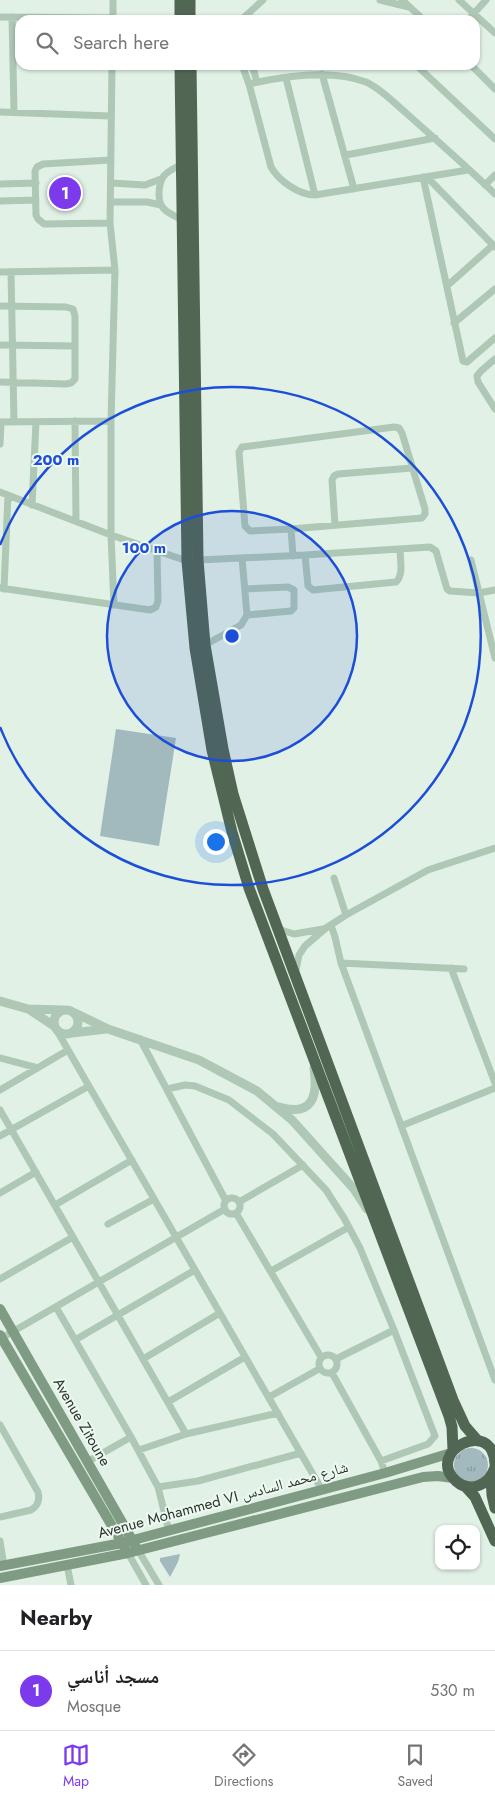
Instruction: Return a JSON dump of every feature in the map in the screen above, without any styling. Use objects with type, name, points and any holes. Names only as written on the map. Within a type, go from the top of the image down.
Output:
[{"type":"highway","points":[[180,0],[180,15]]},
{"type":"highway","points":[[190,0],[190,15]]},
{"type":"highway","points":[[180,70],[181,219],[195,648],[212,750],[225,805],[249,888],[449,1416],[452,1427],[452,1452],[449,1466],[454,1478],[475,1497],[495,1541]]},
{"type":"highway","points":[[190,70],[192,561],[223,749],[233,794],[263,889],[454,1400],[465,1426],[487,1445],[492,1452],[494,1471],[492,1495],[495,1508]]},
{"type":"highway","points":[[452,1452],[464,1442],[487,1445]]},
{"type":"highway","points":[[465,1486],[480,1486],[494,1471]]},
{"type":"main road","name":"Avenue Zitoune","points":[[0,1309],[138,1550]]},
{"type":"main road","name":"Avenue Zitoune","points":[[0,1337],[125,1548]]},
{"type":"main road","name":"Avenue Mohammed VI شارع محمد السادس","points":[[0,1578],[67,1565],[125,1548],[133,1540],[384,1473],[452,1452]]},
{"type":"main road","name":"Avenue Mohammed VI شارع محمد السادس","points":[[2,1566],[125,1548],[138,1550],[422,1477],[454,1478]]},
{"type":"street","points":[[113,0],[113,15]]},
{"type":"street","points":[[247,15],[264,0]]},
{"type":"street","points":[[380,0],[410,7]]},
{"type":"street","points":[[402,0],[419,15]]},
{"type":"street","points":[[459,0],[474,14],[486,0]]},
{"type":"street","points":[[0,17],[15,17]]},
{"type":"street","points":[[12,17],[14,112]]},
{"type":"street","points":[[480,19],[495,33]]},
{"type":"street","points":[[112,70],[110,223],[115,270],[111,421],[111,534],[114,605]]},
{"type":"street","points":[[245,70],[253,83]]},
{"type":"street","points":[[252,70],[253,83],[269,162],[274,171],[302,192],[315,195],[468,170]]},
{"type":"street","points":[[421,70],[495,139]]},
{"type":"street","points":[[476,70],[495,89]]},
{"type":"street","points":[[253,83],[322,74],[354,78],[368,83],[435,138],[495,194]]},
{"type":"street","points":[[322,74],[354,189]]},
{"type":"street","points":[[286,78],[315,195]]},
{"type":"street","points":[[0,112],[110,116]]},
{"type":"street","points":[[346,155],[435,138]]},
{"type":"street","points":[[110,160],[40,165],[35,171],[36,216],[38,220],[44,224],[110,223]]},
{"type":"street","points":[[111,183],[145,185],[180,166]]},
{"type":"street","points":[[485,185],[495,175]]},
{"type":"street","points":[[425,177],[494,246],[447,286]]},
{"type":"street","points":[[425,177],[454,323],[464,362],[467,362],[495,338]]},
{"type":"street","points":[[161,178],[159,186],[161,205],[169,213],[181,219]]},
{"type":"street","points":[[0,184],[36,183]]},
{"type":"street","points":[[0,201],[36,200]]},
{"type":"street","points":[[111,202],[147,202],[161,205]]},
{"type":"street","points":[[0,272],[115,270]]},
{"type":"street","points":[[11,272],[14,422]]},
{"type":"street","points":[[454,323],[495,289]]},
{"type":"street","points":[[0,306],[66,307],[73,309],[75,316],[74,382],[66,384],[0,382]]},
{"type":"street","points":[[0,344],[75,346]]},
{"type":"street","points":[[495,359],[477,376],[478,382],[495,409]]},
{"type":"street","points":[[75,421],[76,521]]},
{"type":"street","points":[[0,444],[0,422],[111,421]]},
{"type":"street","points":[[32,505],[36,422]]},
{"type":"street","points":[[397,427],[401,430],[425,514],[422,518],[335,526],[250,531],[245,526],[239,452],[242,447],[397,427]]},
{"type":"street","points":[[335,526],[332,480],[334,476],[338,474],[412,468]]},
{"type":"street","points":[[0,492],[157,551],[192,561],[434,548],[447,589],[479,593],[495,590]]},
{"type":"street","points":[[8,496],[2,589],[150,610],[156,607],[158,601],[157,551]]},
{"type":"street","points":[[291,529],[293,556]]},
{"type":"street","points":[[305,555],[308,586],[313,590],[396,582],[401,574],[400,549]]},
{"type":"street","points":[[205,645],[241,624],[247,615],[242,558]]},
{"type":"street","points":[[471,560],[495,658]]},
{"type":"street","points":[[245,589],[288,587],[294,590],[294,608],[291,611],[247,615]]},
{"type":"street","points":[[296,975],[299,955],[305,946],[328,926],[428,870],[495,848]]},
{"type":"street","points":[[334,878],[346,915]]},
{"type":"street","points":[[278,929],[294,934],[309,933],[328,926]]},
{"type":"street","points":[[328,926],[336,937],[341,964],[495,1380]]},
{"type":"street","points":[[341,964],[464,969]]},
{"type":"street","points":[[451,968],[495,1083]]},
{"type":"street","points":[[0,1001],[28,1009],[71,1010],[108,1029],[206,1064],[257,1091],[292,1120],[354,1189],[376,1221]]},
{"type":"street","points":[[28,1009],[64,1034],[108,1029]]},
{"type":"street","points":[[63,1010],[56,1014],[54,1018],[55,1028],[322,1490]]},
{"type":"street","points":[[67,1047],[66,1038],[78,1023],[75,1013]]},
{"type":"street","points":[[140,1039],[226,1201],[225,1209]]},
{"type":"street","points":[[0,1090],[38,1068],[67,1047]]},
{"type":"street","points":[[277,1106],[293,1111],[301,1109],[312,1100],[316,1083],[312,1056]]},
{"type":"street","points":[[0,1058],[38,1068]]},
{"type":"street","points":[[167,1089],[185,1085],[195,1086],[229,1100],[273,1134],[303,1165],[326,1190],[349,1227],[360,1248],[394,1330],[435,1436],[428,1444],[381,1461]]},
{"type":"street","points":[[0,1136],[89,1086]]},
{"type":"street","points":[[401,1126],[495,1088]]},
{"type":"street","points":[[0,1110],[186,1434]]},
{"type":"street","points":[[54,1205],[132,1160]]},
{"type":"street","points":[[239,1202],[303,1165]]},
{"type":"street","points":[[0,1193],[36,1172]]},
{"type":"street","points":[[226,1201],[234,1198],[239,1202],[240,1207],[236,1213]]},
{"type":"street","points":[[108,1224],[154,1199]]},
{"type":"street","points":[[0,1337],[225,1209]]},
{"type":"street","points":[[225,1209],[228,1213],[236,1213]]},
{"type":"street","points":[[236,1213],[321,1357]]},
{"type":"street","points":[[271,1272],[349,1227]]},
{"type":"street","points":[[0,1279],[73,1237]]},
{"type":"street","points":[[74,1340],[196,1270]]},
{"type":"street","points":[[56,1306],[139,1450],[158,1487],[169,1531]]},
{"type":"street","points":[[143,1359],[220,1313]]},
{"type":"street","points":[[336,1359],[394,1330]]},
{"type":"street","points":[[321,1357],[329,1355],[336,1359]]},
{"type":"street","points":[[168,1402],[245,1357]]},
{"type":"street","points":[[319,1369],[318,1365],[321,1357]]},
{"type":"street","points":[[332,1373],[337,1367],[336,1359]]},
{"type":"street","points":[[268,1397],[319,1369]]},
{"type":"street","points":[[319,1369],[322,1372],[332,1373]]},
{"type":"street","points":[[332,1373],[381,1461],[384,1473]]},
{"type":"street","points":[[139,1450],[186,1434],[278,1413]]},
{"type":"street","points":[[0,1425],[39,1498],[38,1503],[31,1510],[0,1517]]},
{"type":"street","points":[[88,1462],[131,1437]]},
{"type":"street","points":[[158,1487],[198,1481],[301,1453]]},
{"type":"street","points":[[0,1541],[2,1566]]},
{"type":"street","points":[[125,1548],[146,1585]]},
{"type":"street","points":[[138,1550],[159,1585]]},
{"type":"street","points":[[67,1565],[71,1585]]},
{"type":"green space","points":[[116,729],[176,738],[159,846],[100,836]]},
{"type":"green space","points":[[471,1448],[478,1449],[483,1453],[487,1458],[487,1472],[483,1477],[478,1481],[471,1482],[464,1481],[459,1477],[455,1472],[454,1465],[455,1458],[459,1453],[464,1449]]},
{"type":"green space","points":[[180,1554],[178,1562],[170,1577],[160,1558]]},
{"type":"place","name":"مسجد أناسي","points":[[65,193]]}]
